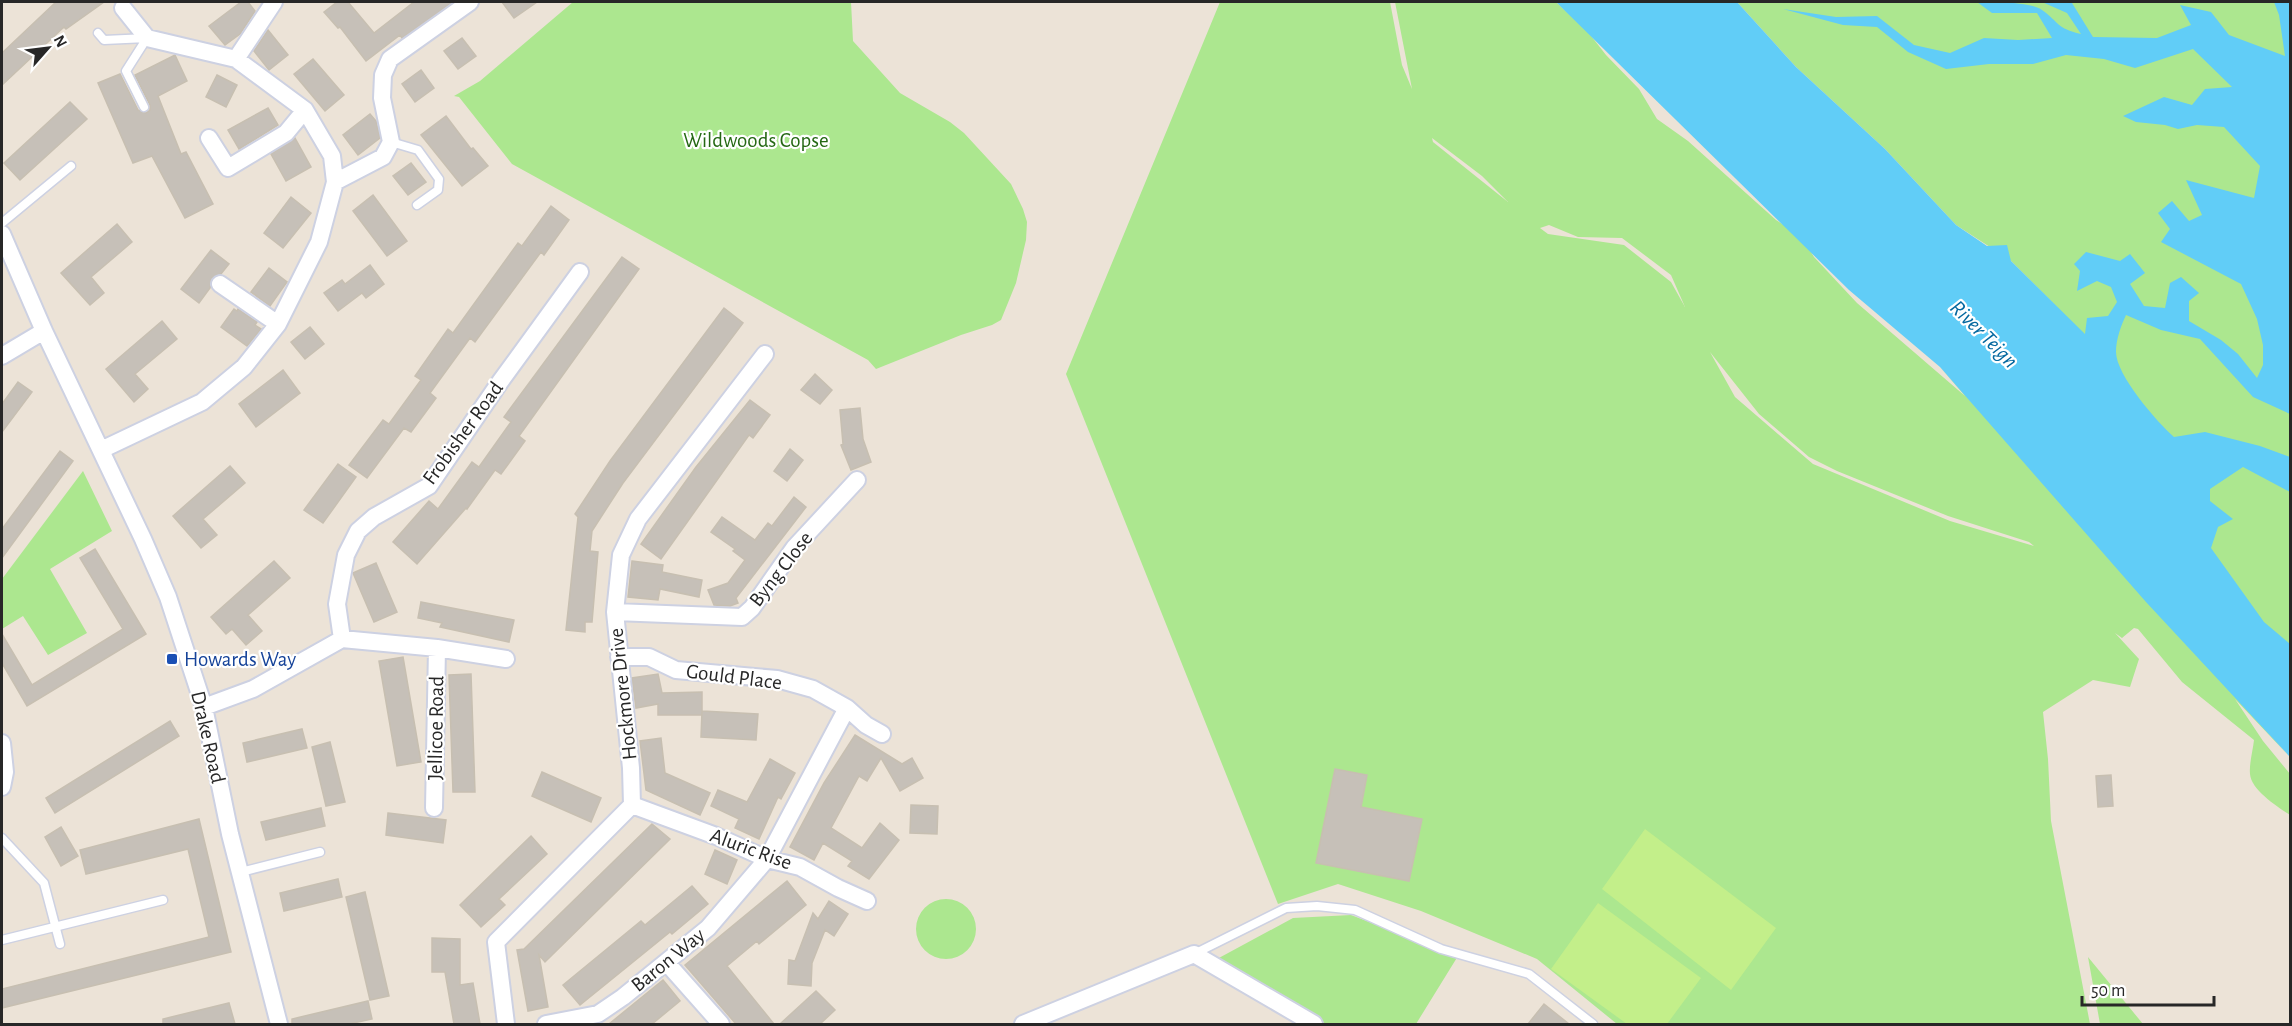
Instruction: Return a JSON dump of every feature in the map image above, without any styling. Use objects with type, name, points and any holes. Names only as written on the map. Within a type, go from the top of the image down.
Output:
[{"type":"street","points":[[236,59],[274,2]]},
{"type":"street","points":[[335,182],[384,157],[391,142],[382,98],[383,75],[390,59],[470,2]]},
{"type":"street","points":[[101,450],[202,402],[244,367],[278,324],[319,242],[335,182],[332,156],[305,110],[236,59],[147,38],[123,8]]},
{"type":"street","points":[[209,138],[228,168],[286,133],[305,110]]},
{"type":"street","name":"Drake Road","points":[[2,234],[44,331],[143,539],[168,597],[204,707],[230,834],[279,1024]]},
{"type":"street","name":"Frobisher Road","points":[[342,639],[337,604],[346,555],[358,531],[374,517],[429,486],[500,381],[580,273]]},
{"type":"street","points":[[220,284],[278,324]]},
{"type":"street","points":[[2,356],[44,331]]},
{"type":"street","name":"Hockmore Drive","points":[[632,805],[631,768],[615,612],[621,555],[638,519],[765,354]]},
{"type":"street","name":"Byng Close","points":[[615,612],[742,617],[752,608],[794,548],[857,480]]},
{"type":"street","points":[[204,707],[253,689],[342,639]]},
{"type":"street","name":"Jellicoe Road","points":[[342,639],[437,648],[506,659]]},
{"type":"street","name":"Jellicoe Road","points":[[435,808],[437,648]]},
{"type":"street","name":"Gould Place","points":[[619,657],[649,657],[676,670],[777,679],[813,689],[848,708],[866,725],[882,734]]},
{"type":"street","points":[[767,859],[848,708]]},
{"type":"street","points":[[2,743],[5,772],[2,787]]},
{"type":"street","points":[[506,1024],[496,942],[632,805]]},
{"type":"street","name":"Aluric Rise","points":[[632,805],[716,836],[767,859],[800,867],[867,901]]},
{"type":"street","name":"Baron Way","points":[[546,1024],[598,1014],[623,997],[708,928],[767,859]]},
{"type":"street","points":[[1023,1024],[1194,954],[1314,1024]]},
{"type":"street","points":[[666,962],[721,1024]]},
{"type":"lane","points":[[98,33],[104,40],[147,38]]},
{"type":"lane","points":[[144,107],[126,71],[147,38]]},
{"type":"lane","points":[[391,142],[418,150],[439,179],[438,190],[417,205]]},
{"type":"lane","points":[[2,223],[71,166]]},
{"type":"lane","points":[[2,838],[44,883],[60,944]]},
{"type":"lane","points":[[241,872],[320,852]]},
{"type":"lane","points":[[2,940],[163,900]]},
{"type":"lane","points":[[1194,954],[1286,908],[1317,906],[1355,910],[1441,949],[1529,974],[1593,1024]]},
{"type":"green space","name":"Wildwoods Copse","points":[[573,2],[851,2],[853,41],[900,93],[950,122],[964,133],[1011,184],[1023,209],[1027,222],[1026,240],[1016,283],[1001,320],[876,369],[868,360],[512,164],[459,97],[454,96],[480,81]]},
{"type":"green space","points":[[1220,2],[1390,2],[1402,65],[1412,89],[1395,2],[1556,2],[1588,32],[1606,55],[1639,89],[1657,119],[1688,141],[1776,220],[1801,236],[1814,257],[1857,303],[1965,396],[1940,367],[2290,757],[2235,699],[2263,741],[2290,774],[2290,815],[2266,798],[2252,780],[2250,766],[2254,740],[2182,682],[2138,629],[2134,628],[2122,638],[2115,633],[2139,659],[2130,687],[2093,680],[2043,712],[2051,821],[2090,1024],[1617,1024],[1537,959],[1421,911],[1338,884],[1278,904],[1066,374]],"holes":[[[1432,138],[1482,176],[1508,202],[1433,142]],[[1549,225],[1578,237],[1622,238],[1671,275],[1685,307],[1671,282],[1624,245],[1548,234],[1540,228]],[[1710,352],[1759,414],[1809,457],[1837,471],[1948,516],[2029,542],[2034,546],[1950,521],[1813,464],[1735,397]]]},
{"type":"green space","points":[[1737,2],[2290,2],[2290,670],[2190,569],[2057,307],[2010,260],[1956,225],[1885,149],[1796,67]]},
{"type":"green space","points":[[83,471],[112,531],[50,569],[87,633],[48,655],[23,616],[2,629],[2,579]]},
{"type":"green space","points":[[1645,829],[1776,928],[1731,990],[1602,889]]},
{"type":"green space","points":[[940,899],[952,899],[963,904],[971,912],[976,929],[974,941],[963,954],[952,959],[940,959],[929,954],[921,946],[916,935],[916,923],[921,912],[929,904]]},
{"type":"green space","points":[[1598,903],[1701,978],[1667,1024],[1627,1024],[1551,969]]},
{"type":"green space","points":[[1351,915],[1458,956],[1416,1024],[1320,1024],[1217,959],[1293,918]]},
{"type":"green space","points":[[2088,957],[2143,1024],[2100,1024]]},
{"type":"water","name":"River Teign","points":[[1556,2],[1737,2],[1796,67],[1885,149],[1956,225],[1987,246],[2007,245],[2011,261],[2085,334],[2087,318],[2108,316],[2117,302],[2111,287],[2097,281],[2077,291],[2080,271],[2074,264],[2086,252],[2120,261],[2130,254],[2145,273],[2130,284],[2144,306],[2165,308],[2170,283],[2181,277],[2199,293],[2189,301],[2189,321],[2221,340],[2238,354],[2257,378],[2263,365],[2263,345],[2257,319],[2241,284],[2161,242],[2170,229],[2158,213],[2172,201],[2189,221],[2202,215],[2186,180],[2254,198],[2260,166],[2224,127],[2197,125],[2178,129],[2165,125],[2136,122],[2123,116],[2164,97],[2192,105],[2205,89],[2232,87],[2193,49],[2135,68],[2104,59],[2066,55],[2033,64],[1989,64],[1946,69],[1908,52],[1877,27],[1843,25],[1783,9],[1836,17],[1877,16],[1914,45],[1950,53],[1984,38],[2018,40],[2052,38],[2037,13],[1992,13],[1977,2],[2011,3],[2037,7],[2062,27],[2081,34],[2067,13],[2042,2],[2072,3],[2093,37],[2157,38],[2191,25],[2180,5],[2211,12],[2229,35],[2285,56],[2279,15],[2274,2],[2290,2],[2290,414],[2253,397],[2200,339],[2161,330],[2126,315],[2118,337],[2116,352],[2118,362],[2130,385],[2148,410],[2174,437],[2205,432],[2260,446],[2290,457],[2290,492],[2243,467],[2210,489],[2210,501],[2233,519],[2218,527],[2211,548],[2264,622],[2290,644],[2290,757],[2146,602],[1940,367],[1849,290]]},
{"type":"building","points":[[56,2],[104,2],[66,29],[64,27],[2,85],[2,53]]},
{"type":"building","points":[[241,2],[248,2],[255,11],[240,34],[225,45],[209,26]]},
{"type":"building","points":[[337,2],[348,2],[374,33],[414,2],[453,2],[402,38],[400,35],[366,61],[340,27],[338,28],[324,12]]},
{"type":"building","points":[[502,2],[537,2],[514,18]]},
{"type":"building","points":[[268,30],[288,55],[269,70],[254,51]]},
{"type":"building","points":[[462,38],[476,56],[458,69],[444,51]]},
{"type":"building","points":[[175,55],[187,81],[158,96],[181,154],[186,152],[213,204],[185,218],[152,156],[133,163],[98,83],[120,74],[138,110],[146,113],[150,110],[150,105],[135,75]]},
{"type":"building","points":[[313,59],[344,95],[325,111],[294,74]]},
{"type":"building","points":[[421,70],[434,88],[415,102],[402,84]]},
{"type":"building","points":[[217,75],[237,85],[226,107],[206,97]]},
{"type":"building","points":[[70,102],[87,119],[20,180],[4,163]]},
{"type":"building","points":[[268,108],[278,125],[239,149],[228,130]]},
{"type":"building","points":[[370,114],[376,121],[380,138],[358,155],[343,135]]},
{"type":"building","points":[[446,116],[471,149],[473,148],[488,166],[462,186],[421,135]]},
{"type":"building","points":[[295,138],[311,167],[286,181],[271,154]]},
{"type":"building","points":[[411,163],[426,182],[408,195],[393,176]]},
{"type":"building","points":[[373,195],[407,241],[387,256],[353,211]]},
{"type":"building","points":[[291,197],[311,213],[283,248],[264,233]]},
{"type":"building","points":[[551,206],[569,220],[544,255],[541,252],[475,342],[470,338],[430,393],[436,398],[411,432],[404,428],[367,478],[349,465],[383,420],[389,424],[421,380],[415,376],[448,329],[453,333],[518,243],[522,246]]},
{"type":"building","points":[[117,224],[132,242],[91,277],[104,293],[90,305],[61,273]]},
{"type":"building","points":[[211,250],[229,264],[221,274],[212,278],[210,288],[199,303],[181,289]]},
{"type":"building","points":[[622,257],[639,269],[519,436],[525,441],[501,474],[495,470],[467,509],[417,564],[393,542],[429,501],[438,509],[472,462],[479,467],[511,422],[504,417]]},
{"type":"building","points":[[370,265],[384,284],[366,298],[362,293],[338,311],[324,293],[342,280],[345,284]]},
{"type":"building","points":[[269,268],[287,282],[270,306],[251,292]]},
{"type":"building","points":[[724,308],[743,323],[623,483],[592,531],[590,551],[598,552],[592,622],[585,622],[585,632],[566,630],[578,517],[575,514],[610,461]]},
{"type":"building","points":[[234,309],[237,311],[238,309],[257,322],[255,325],[261,329],[247,346],[221,327]]},
{"type":"building","points":[[162,321],[177,339],[135,374],[148,389],[134,402],[106,369]]},
{"type":"building","points":[[310,327],[324,344],[305,359],[291,342]]},
{"type":"building","points":[[283,370],[300,393],[256,427],[239,404]]},
{"type":"building","points":[[815,374],[832,390],[820,404],[801,390]]},
{"type":"building","points":[[18,382],[32,392],[2,432],[2,404]]},
{"type":"building","points":[[750,400],[770,415],[753,438],[749,435],[661,559],[641,544],[696,467]]},
{"type":"building","points":[[860,408],[863,439],[871,462],[851,470],[841,445],[843,444],[840,410]]},
{"type":"building","points":[[790,449],[803,460],[787,481],[774,471]]},
{"type":"building","points":[[60,451],[73,461],[2,558],[2,529]]},
{"type":"building","points":[[338,464],[356,477],[323,523],[304,510]]},
{"type":"building","points":[[230,466],[245,483],[203,519],[217,535],[201,548],[173,516]]},
{"type":"building","points":[[794,497],[806,507],[736,598],[738,603],[730,606],[714,605],[708,590],[728,583],[745,560],[733,551],[735,549],[711,532],[722,517],[755,540],[768,523],[772,526]]},
{"type":"building","points":[[95,549],[146,634],[27,706],[2,663],[2,634],[32,685],[123,629],[80,558]]},
{"type":"building","points":[[274,561],[290,578],[248,615],[262,631],[246,645],[232,629],[226,634],[211,617]]},
{"type":"building","points":[[632,561],[663,565],[662,572],[702,580],[699,597],[660,589],[658,600],[628,597]]},
{"type":"building","points":[[376,563],[397,612],[374,622],[353,573]]},
{"type":"building","points":[[421,602],[514,620],[509,642],[440,627],[442,623],[418,618]]},
{"type":"building","points":[[403,657],[421,762],[397,766],[379,661]]},
{"type":"building","points":[[471,674],[475,792],[453,792],[449,675]]},
{"type":"building","points":[[658,674],[662,693],[702,692],[702,715],[658,715],[658,704],[636,708],[632,678]]},
{"type":"building","points":[[702,711],[758,714],[756,740],[701,737]]},
{"type":"building","points":[[170,721],[179,736],[55,813],[46,798]]},
{"type":"building","points":[[302,729],[307,748],[247,762],[243,743]]},
{"type":"building","points":[[855,735],[902,764],[912,758],[923,778],[900,791],[881,758],[867,781],[859,776],[831,828],[862,848],[880,823],[899,840],[869,879],[848,866],[852,861],[823,843],[814,860],[790,847],[824,783]]},
{"type":"building","points":[[661,738],[665,773],[710,793],[700,815],[646,790],[640,741]]},
{"type":"building","points":[[330,742],[345,802],[326,806],[312,747]]},
{"type":"building","points":[[770,759],[795,773],[781,799],[778,797],[759,839],[735,828],[739,819],[711,806],[718,790],[747,802]]},
{"type":"building","points":[[1335,769],[1367,775],[1361,807],[1422,819],[1409,881],[1316,863]]},
{"type":"building","points":[[542,772],[601,798],[591,822],[532,796]]},
{"type":"building","points":[[2111,775],[2113,806],[2098,807],[2096,776]]},
{"type":"building","points":[[911,805],[938,806],[937,834],[910,833]]},
{"type":"building","points":[[321,808],[325,826],[266,840],[261,822]]},
{"type":"building","points":[[388,813],[446,820],[443,843],[386,835]]},
{"type":"building","points":[[199,819],[231,952],[2,1008],[2,989],[209,937],[188,849],[86,874],[80,850]]},
{"type":"building","points":[[652,824],[670,839],[545,962],[539,955],[548,1007],[528,1011],[517,950],[524,949]]},
{"type":"building","points":[[61,827],[78,856],[61,866],[45,837]]},
{"type":"building","points":[[531,836],[547,854],[499,899],[505,905],[481,927],[460,905]]},
{"type":"building","points":[[715,850],[737,860],[727,884],[705,874]]},
{"type":"building","points":[[338,879],[342,897],[284,911],[280,893]]},
{"type":"building","points":[[787,881],[806,905],[759,944],[757,941],[727,966],[774,1024],[736,1024],[685,965]]},
{"type":"building","points":[[692,886],[708,904],[580,1005],[563,985],[641,921],[645,925]]},
{"type":"building","points":[[365,892],[389,996],[370,1000],[346,897]]},
{"type":"building","points":[[829,901],[848,914],[834,936],[825,930],[812,963],[811,986],[788,984],[789,960],[795,961],[813,913],[818,919]]},
{"type":"building","points":[[432,938],[460,939],[460,985],[473,983],[480,1024],[454,1024],[445,972],[432,972]]},
{"type":"building","points":[[663,980],[680,1001],[652,1024],[609,1024]]},
{"type":"building","points":[[816,991],[835,1010],[820,1024],[780,1024]]},
{"type":"building","points":[[368,1001],[372,1019],[349,1024],[292,1024],[292,1019]]},
{"type":"building","points":[[229,1003],[235,1024],[163,1024],[163,1019]]},
{"type":"building","points":[[1544,1004],[1569,1024],[1528,1024]]},
{"type":"place","name":"Howards Way","points":[[172,659]]}]
